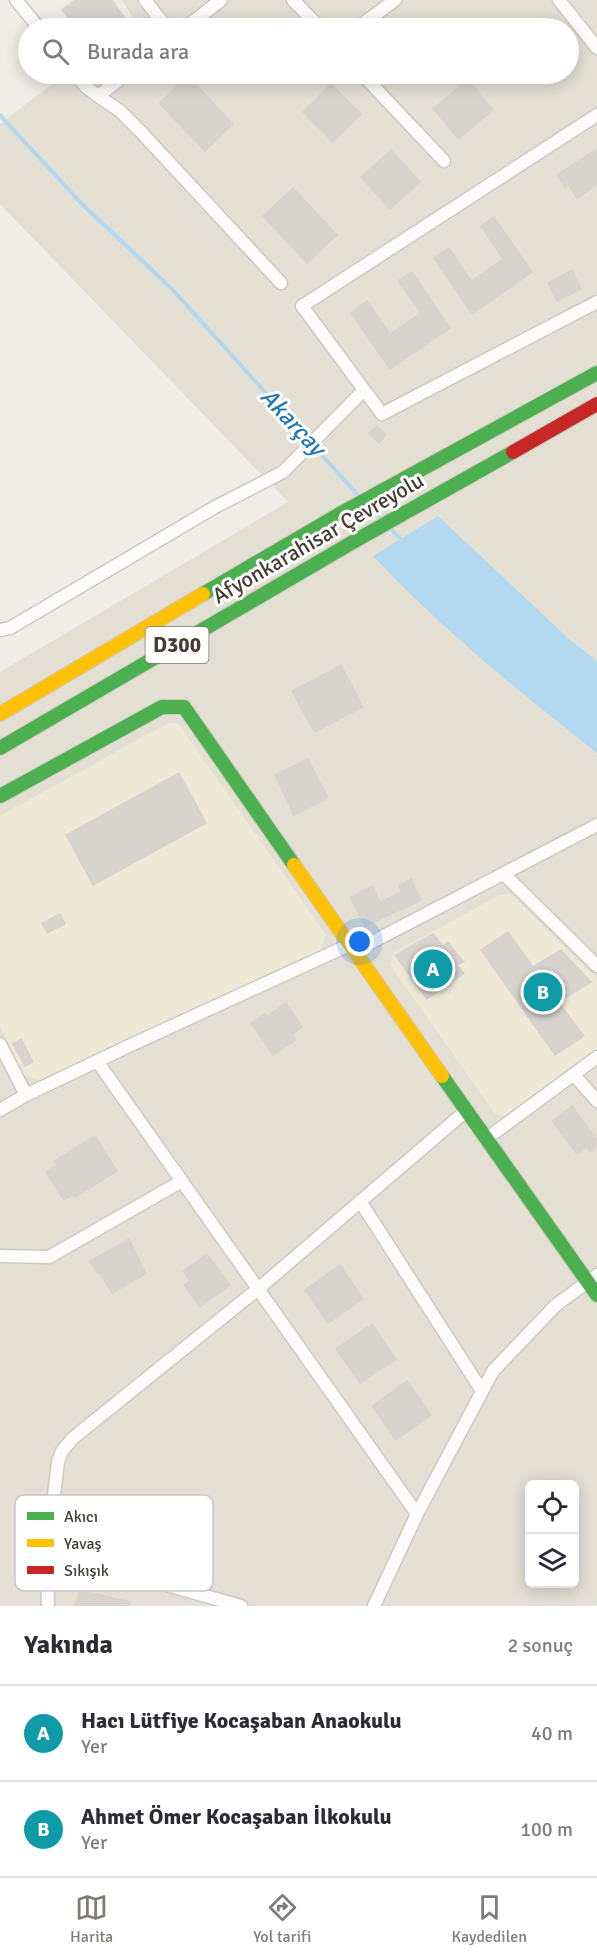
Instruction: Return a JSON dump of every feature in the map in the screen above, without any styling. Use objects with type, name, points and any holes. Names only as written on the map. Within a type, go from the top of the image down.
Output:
[{"type":"main road","name":"Afyonkarahisar Çevreyolu","points":[[0,714],[338,515],[597,373]]},
{"type":"main road","name":"Afyonkarahisar Çevreyolu","points":[[0,748],[353,542],[597,404]]},
{"type":"main road","points":[[0,796],[162,707],[184,707],[486,1139],[592,1278],[597,1295]]},
{"type":"street","points":[[16,0],[31,18]]},
{"type":"street","points":[[145,0],[159,18]]},
{"type":"street","points":[[197,18],[221,0]]},
{"type":"street","points":[[293,0],[310,18]]},
{"type":"street","points":[[371,18],[395,0]]},
{"type":"street","points":[[559,0],[573,18]]},
{"type":"street","points":[[579,25],[597,48]]},
{"type":"street","points":[[84,84],[120,111],[141,132],[281,283]]},
{"type":"street","points":[[98,96],[113,84]]},
{"type":"street","points":[[372,84],[444,160]]},
{"type":"street","points":[[597,115],[302,306],[382,414],[597,302]]},
{"type":"street","points":[[0,630],[10,628],[215,507],[283,472],[364,390]]},
{"type":"street","points":[[0,1110],[97,1061],[351,949],[504,874],[597,825]]},
{"type":"street","points":[[504,874],[597,966]]},
{"type":"street","points":[[0,1044],[26,1095]]},
{"type":"street","points":[[486,1139],[597,1057]]},
{"type":"street","points":[[97,1061],[417,1514]]},
{"type":"street","points":[[574,1075],[597,1101]]},
{"type":"street","points":[[54,1495],[58,1462],[62,1450],[73,1438],[258,1289],[466,1111]]},
{"type":"street","points":[[0,1256],[49,1257],[182,1181]]},
{"type":"street","points":[[360,1201],[482,1391]]},
{"type":"street","points":[[374,1606],[417,1514],[493,1371],[556,1305],[592,1278]]},
{"type":"street","points":[[48,1591],[48,1606]]},
{"type":"street","points":[[188,1591],[241,1606]]},
{"type":"shaded area","points":[[122,0],[597,0],[597,1606],[0,1606],[0,672],[288,502],[0,204],[0,124],[52,84],[579,84],[579,18],[133,18]]},
{"type":"shaded area","points":[[168,723],[178,723],[326,935],[320,952],[39,1080],[24,1075],[0,1026],[0,816]]},
{"type":"shaded area","points":[[510,894],[597,979],[597,1049],[508,1116],[496,1115],[390,965],[393,953],[500,895]]},
{"type":"water","points":[[438,516],[569,639],[597,661],[597,753],[481,659],[373,556]]},
{"type":"building","points":[[75,0],[112,0],[125,18],[68,18],[62,10]]},
{"type":"building","points":[[179,84],[196,84],[233,124],[205,151],[159,103]]},
{"type":"building","points":[[331,84],[361,114],[333,142],[303,112]]},
{"type":"building","points":[[463,84],[471,84],[493,110],[458,139],[433,108]]},
{"type":"building","points":[[597,149],[597,185],[577,198],[568,184],[565,187],[557,175]]},
{"type":"building","points":[[391,150],[420,182],[390,209],[361,177]]},
{"type":"building","points":[[293,188],[337,235],[307,263],[263,216]]},
{"type":"building","points":[[494,217],[532,272],[472,314],[434,258],[449,248],[471,281],[503,259],[481,226]]},
{"type":"building","points":[[572,270],[581,289],[557,301],[548,283]]},
{"type":"building","points":[[412,272],[450,328],[390,369],[351,313],[367,301],[390,334],[421,313],[398,281]]},
{"type":"building","points":[[377,426],[386,435],[379,443],[369,433]]},
{"type":"building","points":[[341,665],[363,707],[314,732],[292,691]]},
{"type":"building","points":[[308,759],[328,798],[294,815],[275,775]]},
{"type":"building","points":[[179,773],[206,823],[93,885],[66,835]]},
{"type":"building","points":[[411,879],[421,900],[366,926],[350,897],[372,886],[380,902],[402,892],[399,886]]},
{"type":"building","points":[[60,914],[65,924],[47,933],[42,923]]},
{"type":"building","points":[[508,932],[533,967],[561,950],[591,982],[558,1002],[584,1036],[555,1055],[481,950]]},
{"type":"building","points":[[433,934],[443,946],[448,942],[464,962],[457,965],[464,973],[427,999],[395,955]]},
{"type":"building","points":[[286,1003],[302,1027],[292,1034],[296,1040],[273,1055],[251,1023],[265,1014],[267,1016]]},
{"type":"building","points":[[21,1039],[33,1062],[25,1066],[13,1044]]},
{"type":"building","points":[[572,1106],[597,1140],[597,1146],[590,1152],[586,1147],[577,1154],[552,1121]]},
{"type":"building","points":[[95,1136],[117,1171],[75,1197],[73,1195],[64,1200],[46,1172],[57,1165],[54,1161]]},
{"type":"building","points":[[129,1239],[146,1274],[112,1293],[90,1261]]},
{"type":"building","points":[[207,1254],[230,1285],[200,1307],[184,1285],[190,1281],[183,1271]]},
{"type":"building","points":[[340,1265],[363,1299],[328,1323],[305,1290]]},
{"type":"building","points":[[372,1324],[396,1359],[360,1383],[336,1349]]},
{"type":"building","points":[[407,1381],[431,1415],[396,1440],[372,1406]]},
{"type":"building","points":[[80,1591],[130,1602],[130,1606],[75,1606]]},
{"type":"waterway","name":"Akarçay","points":[[0,115],[82,204],[172,289],[357,494]]},
{"type":"waterway","name":"Akarçay","points":[[369,506],[380,518]]},
{"type":"waterway","name":"Akarçay","points":[[392,530],[403,542]]},
{"type":"traffic: fast","points":[[203,594],[338,515],[597,373]]},
{"type":"traffic: fast","points":[[0,748],[353,542],[513,452]]},
{"type":"traffic: fast","points":[[0,796],[162,707],[184,707],[294,865]]},
{"type":"traffic: fast","points":[[442,1076],[597,1295]]},
{"type":"traffic: slow","points":[[0,714],[203,594]]},
{"type":"traffic: slow","points":[[294,865],[442,1076]]},
{"type":"traffic: jam","points":[[513,452],[597,404]]},
{"type":"place","name":"Hacı Lütfiye Kocaşaban Anaokulu","points":[[433,969]]},
{"type":"place","name":"Ahmet Ömer Kocaşaban İlkokulu","points":[[543,992]]}]
